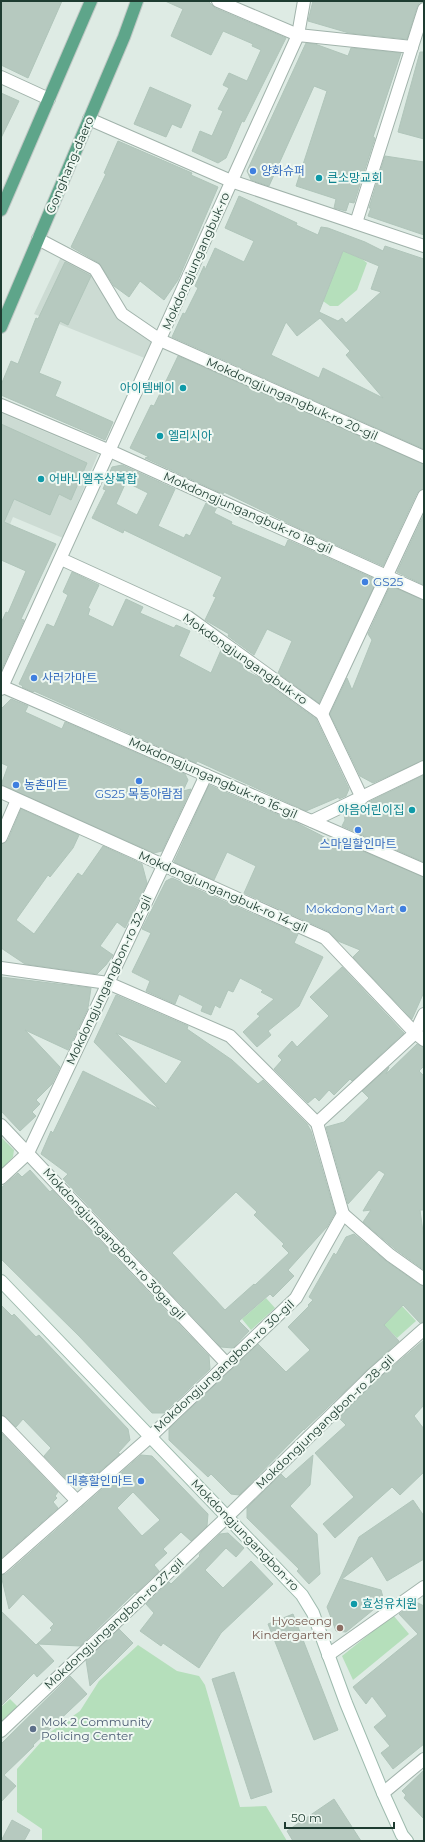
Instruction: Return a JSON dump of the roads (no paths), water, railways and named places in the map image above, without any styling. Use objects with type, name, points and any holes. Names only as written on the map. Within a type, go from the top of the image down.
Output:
[{"type":"main road","points":[[1,210],[91,1]]},
{"type":"main road","name":"Gonghang-daero","points":[[1,328],[124,37],[137,1]]},
{"type":"street","points":[[218,1],[298,35],[412,47]]},
{"type":"street","name":"Mokdongjungangbuk-ro","points":[[2,687],[298,35],[304,1]]},
{"type":"street","points":[[356,223],[424,9]]},
{"type":"street","points":[[1,77],[49,99]]},
{"type":"street","name":"Mokdongjungangbuk-ro","points":[[89,119],[232,181]]},
{"type":"street","points":[[232,181],[424,246]]},
{"type":"street","name":"Mokdongjungangbuk-ro","points":[[38,239],[95,269],[122,314],[160,340]]},
{"type":"street","name":"Mokdongjungangbuk-ro 20-gil","points":[[160,340],[424,457]]},
{"type":"street","points":[[1,405],[110,451]]},
{"type":"street","name":"Mokdongjungangbuk-ro 18-gil","points":[[110,451],[424,593]]},
{"type":"street","points":[[322,714],[424,496]]},
{"type":"street","name":"Mokdongjungangbuk-ro","points":[[61,559],[188,617],[322,714],[362,798]]},
{"type":"street","name":"Mokdongjungangbuk-ro 16-gil","points":[[2,687],[424,870]]},
{"type":"street","points":[[312,821],[424,767]]},
{"type":"street","name":"Mokdongjungangbon-ro 32-gil","points":[[1,1178],[28,1153],[206,775]]},
{"type":"street","name":"Mokdongjungangbuk-ro 14-gil","points":[[1,792],[325,938],[420,1036]]},
{"type":"street","points":[[1,837],[17,800]]},
{"type":"street","points":[[1,968],[108,983],[230,1036],[317,1123],[343,1214],[390,1255],[424,1279]]},
{"type":"street","points":[[317,1123],[420,1036],[424,1014]]},
{"type":"street","name":"Mokdongjungangbon-ro 30ga-gil","points":[[1,1125],[227,1364]]},
{"type":"street","name":"Mokdongjungangbon-ro 30-gil","points":[[1,1568],[150,1437],[296,1298],[343,1214]]},
{"type":"street","name":"Mokdongjungangbon-ro","points":[[1,1282],[228,1516],[302,1595],[313,1613],[346,1703],[383,1793],[402,1834],[407,1841]]},
{"type":"street","name":"Mokdongjungangbon-ro 28-gil","points":[[228,1516],[372,1374],[424,1329]]},
{"type":"street","points":[[1,1422],[77,1501]]},
{"type":"street","name":"Mokdongjungangbon-ro 27-gil","points":[[1,1731],[228,1516]]},
{"type":"street","points":[[328,1655],[424,1586]]},
{"type":"street","points":[[383,1793],[424,1759]]},
{"type":"place","name":"양화슈퍼","points":[[253,171]]},
{"type":"place","name":"큰소망교회","points":[[319,178]]},
{"type":"place","name":"아이템베이","points":[[183,388]]},
{"type":"place","name":"엘리시아","points":[[160,436]]},
{"type":"place","name":"어바니엘주상복합","points":[[41,479]]},
{"type":"place","name":"GS25","points":[[365,582]]},
{"type":"place","name":"사러가마트","points":[[34,678]]},
{"type":"place","name":"GS25 목동아람점","points":[[139,781]]},
{"type":"place","name":"농촌마트","points":[[16,785]]},
{"type":"place","name":"아음어린이집","points":[[412,810]]},
{"type":"place","name":"스마일할인마트","points":[[358,830]]},
{"type":"place","name":"Mokdong Mart","points":[[403,909]]},
{"type":"place","name":"대흥할인마트","points":[[141,1481]]},
{"type":"place","name":"효성유치원","points":[[354,1604]]},
{"type":"place","name":"Hyoseong Kindergarten","points":[[340,1628]]},
{"type":"place","name":"Mok 2 Community Policing Center","points":[[33,1729]]}]
